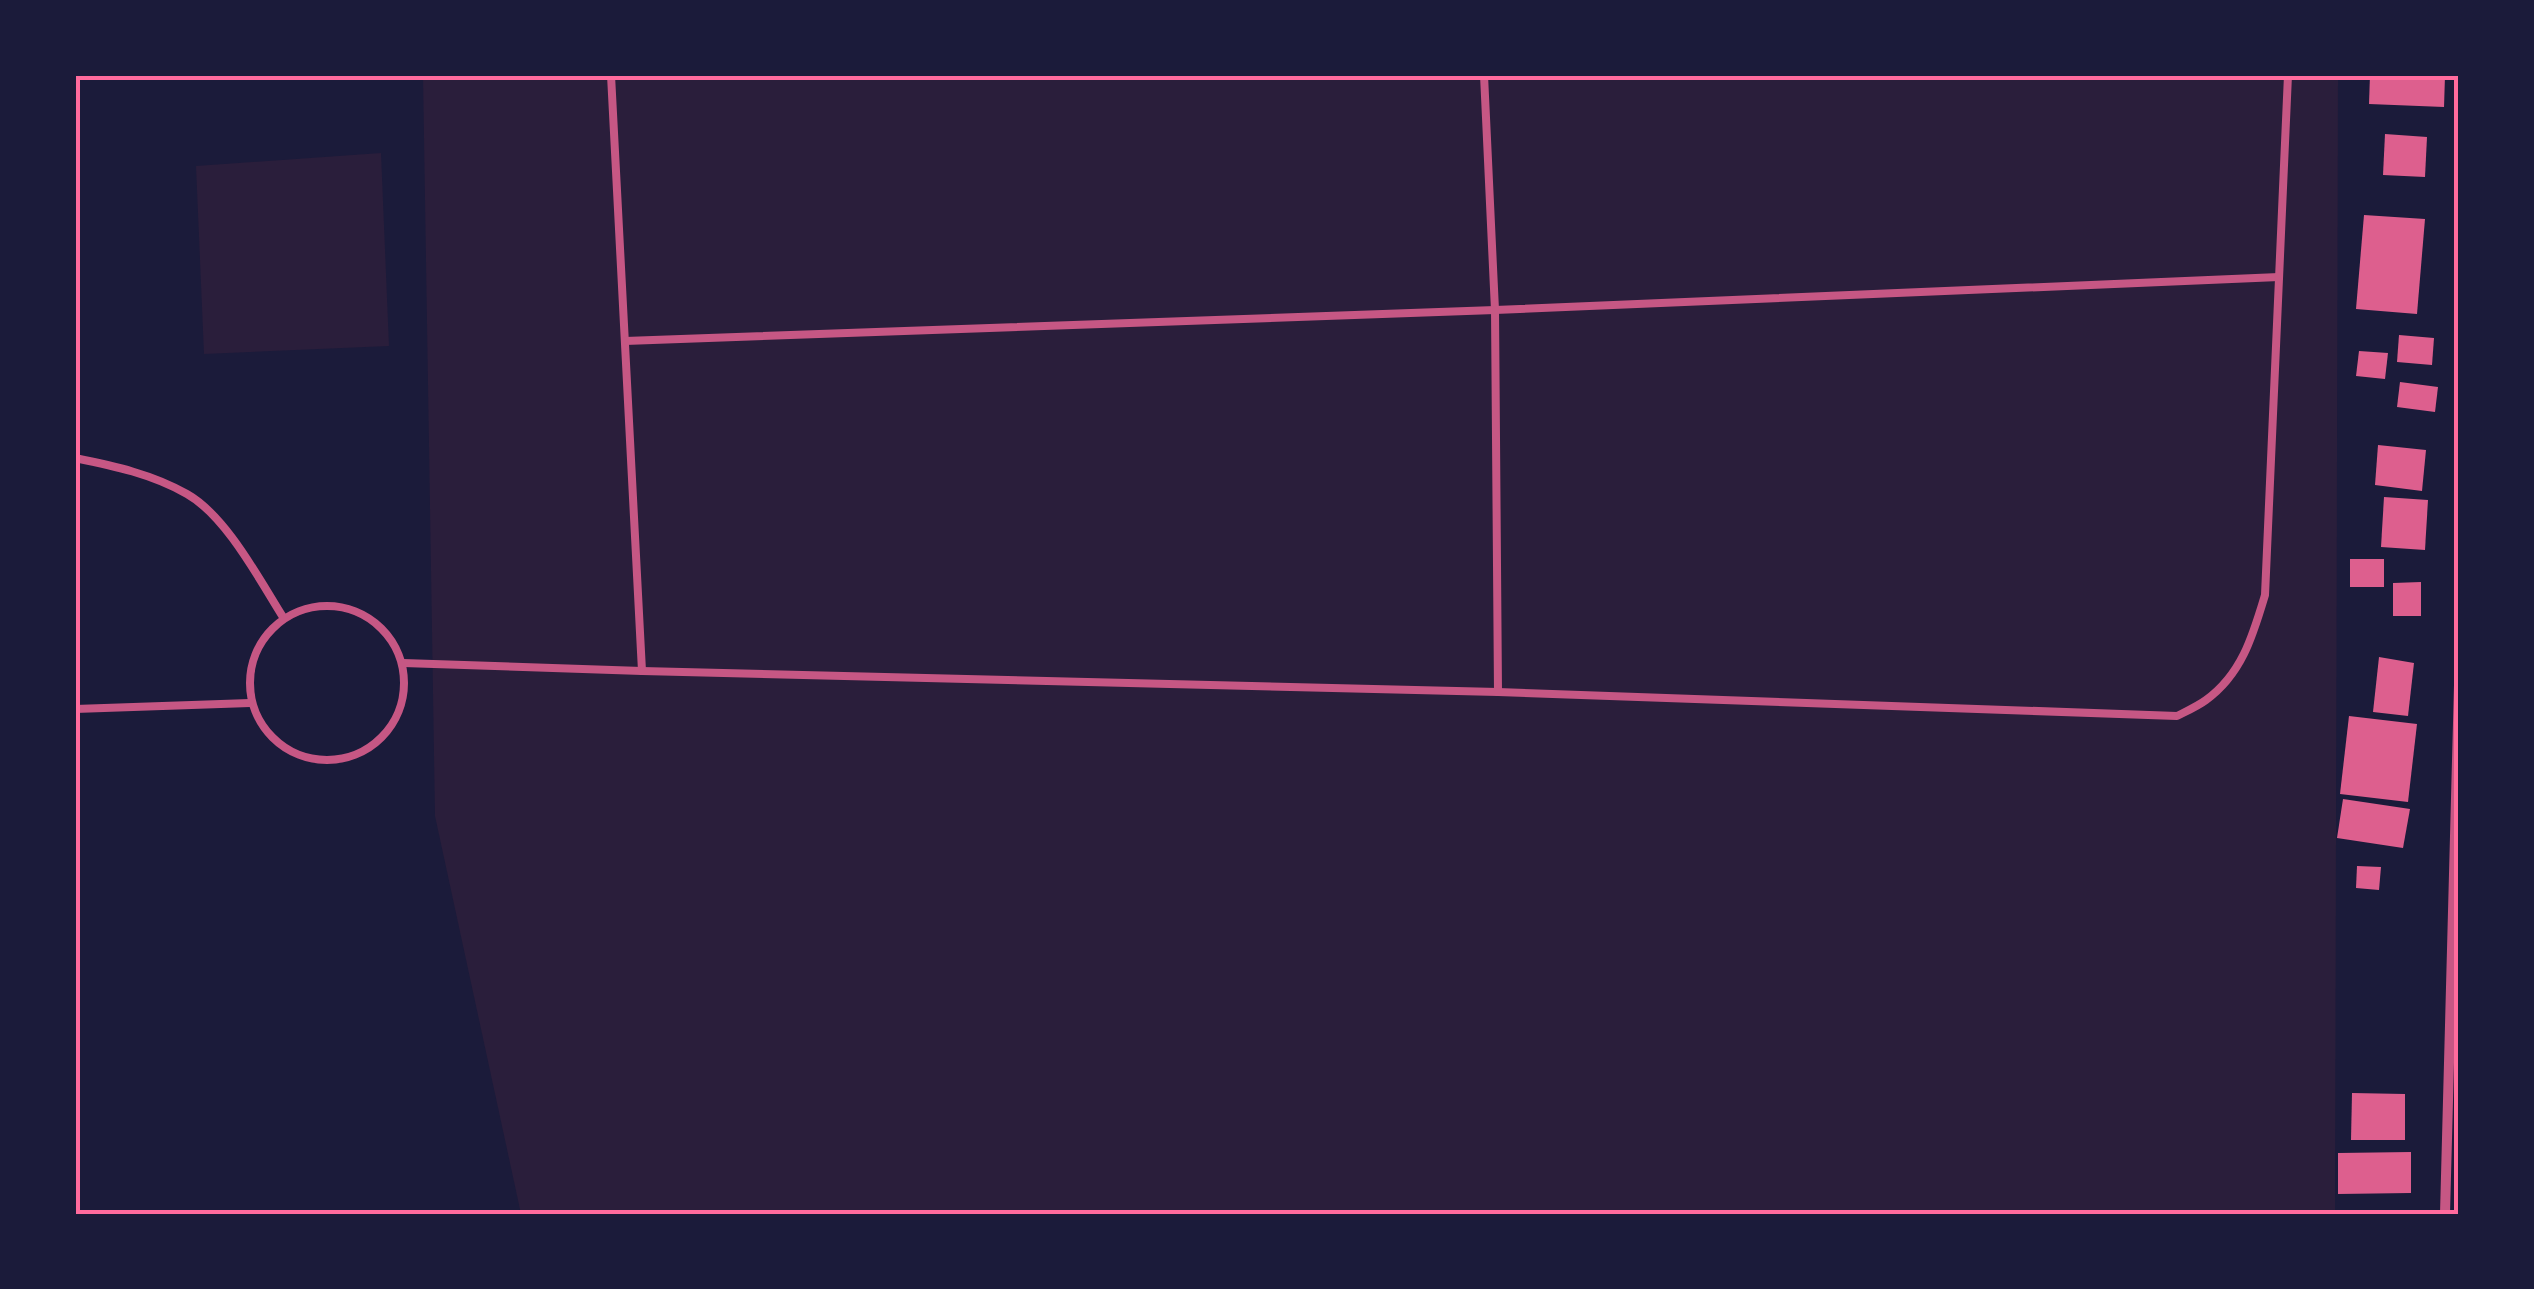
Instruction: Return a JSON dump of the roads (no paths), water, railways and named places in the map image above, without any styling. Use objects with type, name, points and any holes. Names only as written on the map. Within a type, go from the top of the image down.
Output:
[{"type":"street","points":[[2445,1214],[2459,685]]},
{"type":"lane","points":[[611,75],[642,671]]},
{"type":"lane","points":[[1484,75],[1495,310],[1498,692]]},
{"type":"lane","points":[[403,662],[1498,692],[2178,716],[2207,700],[2234,672],[2249,646],[2265,594],[2288,75]]},
{"type":"lane","points":[[625,340],[1495,310],[2279,277]]},
{"type":"lane","points":[[75,458],[140,472],[190,495],[226,530],[283,617]]},
{"type":"lane","points":[[331,604],[376,622],[403,662],[400,712],[370,750],[322,762],[276,744],[250,703],[252,655],[283,617],[331,604]]},
{"type":"lane","points":[[75,709],[250,703]]}]
